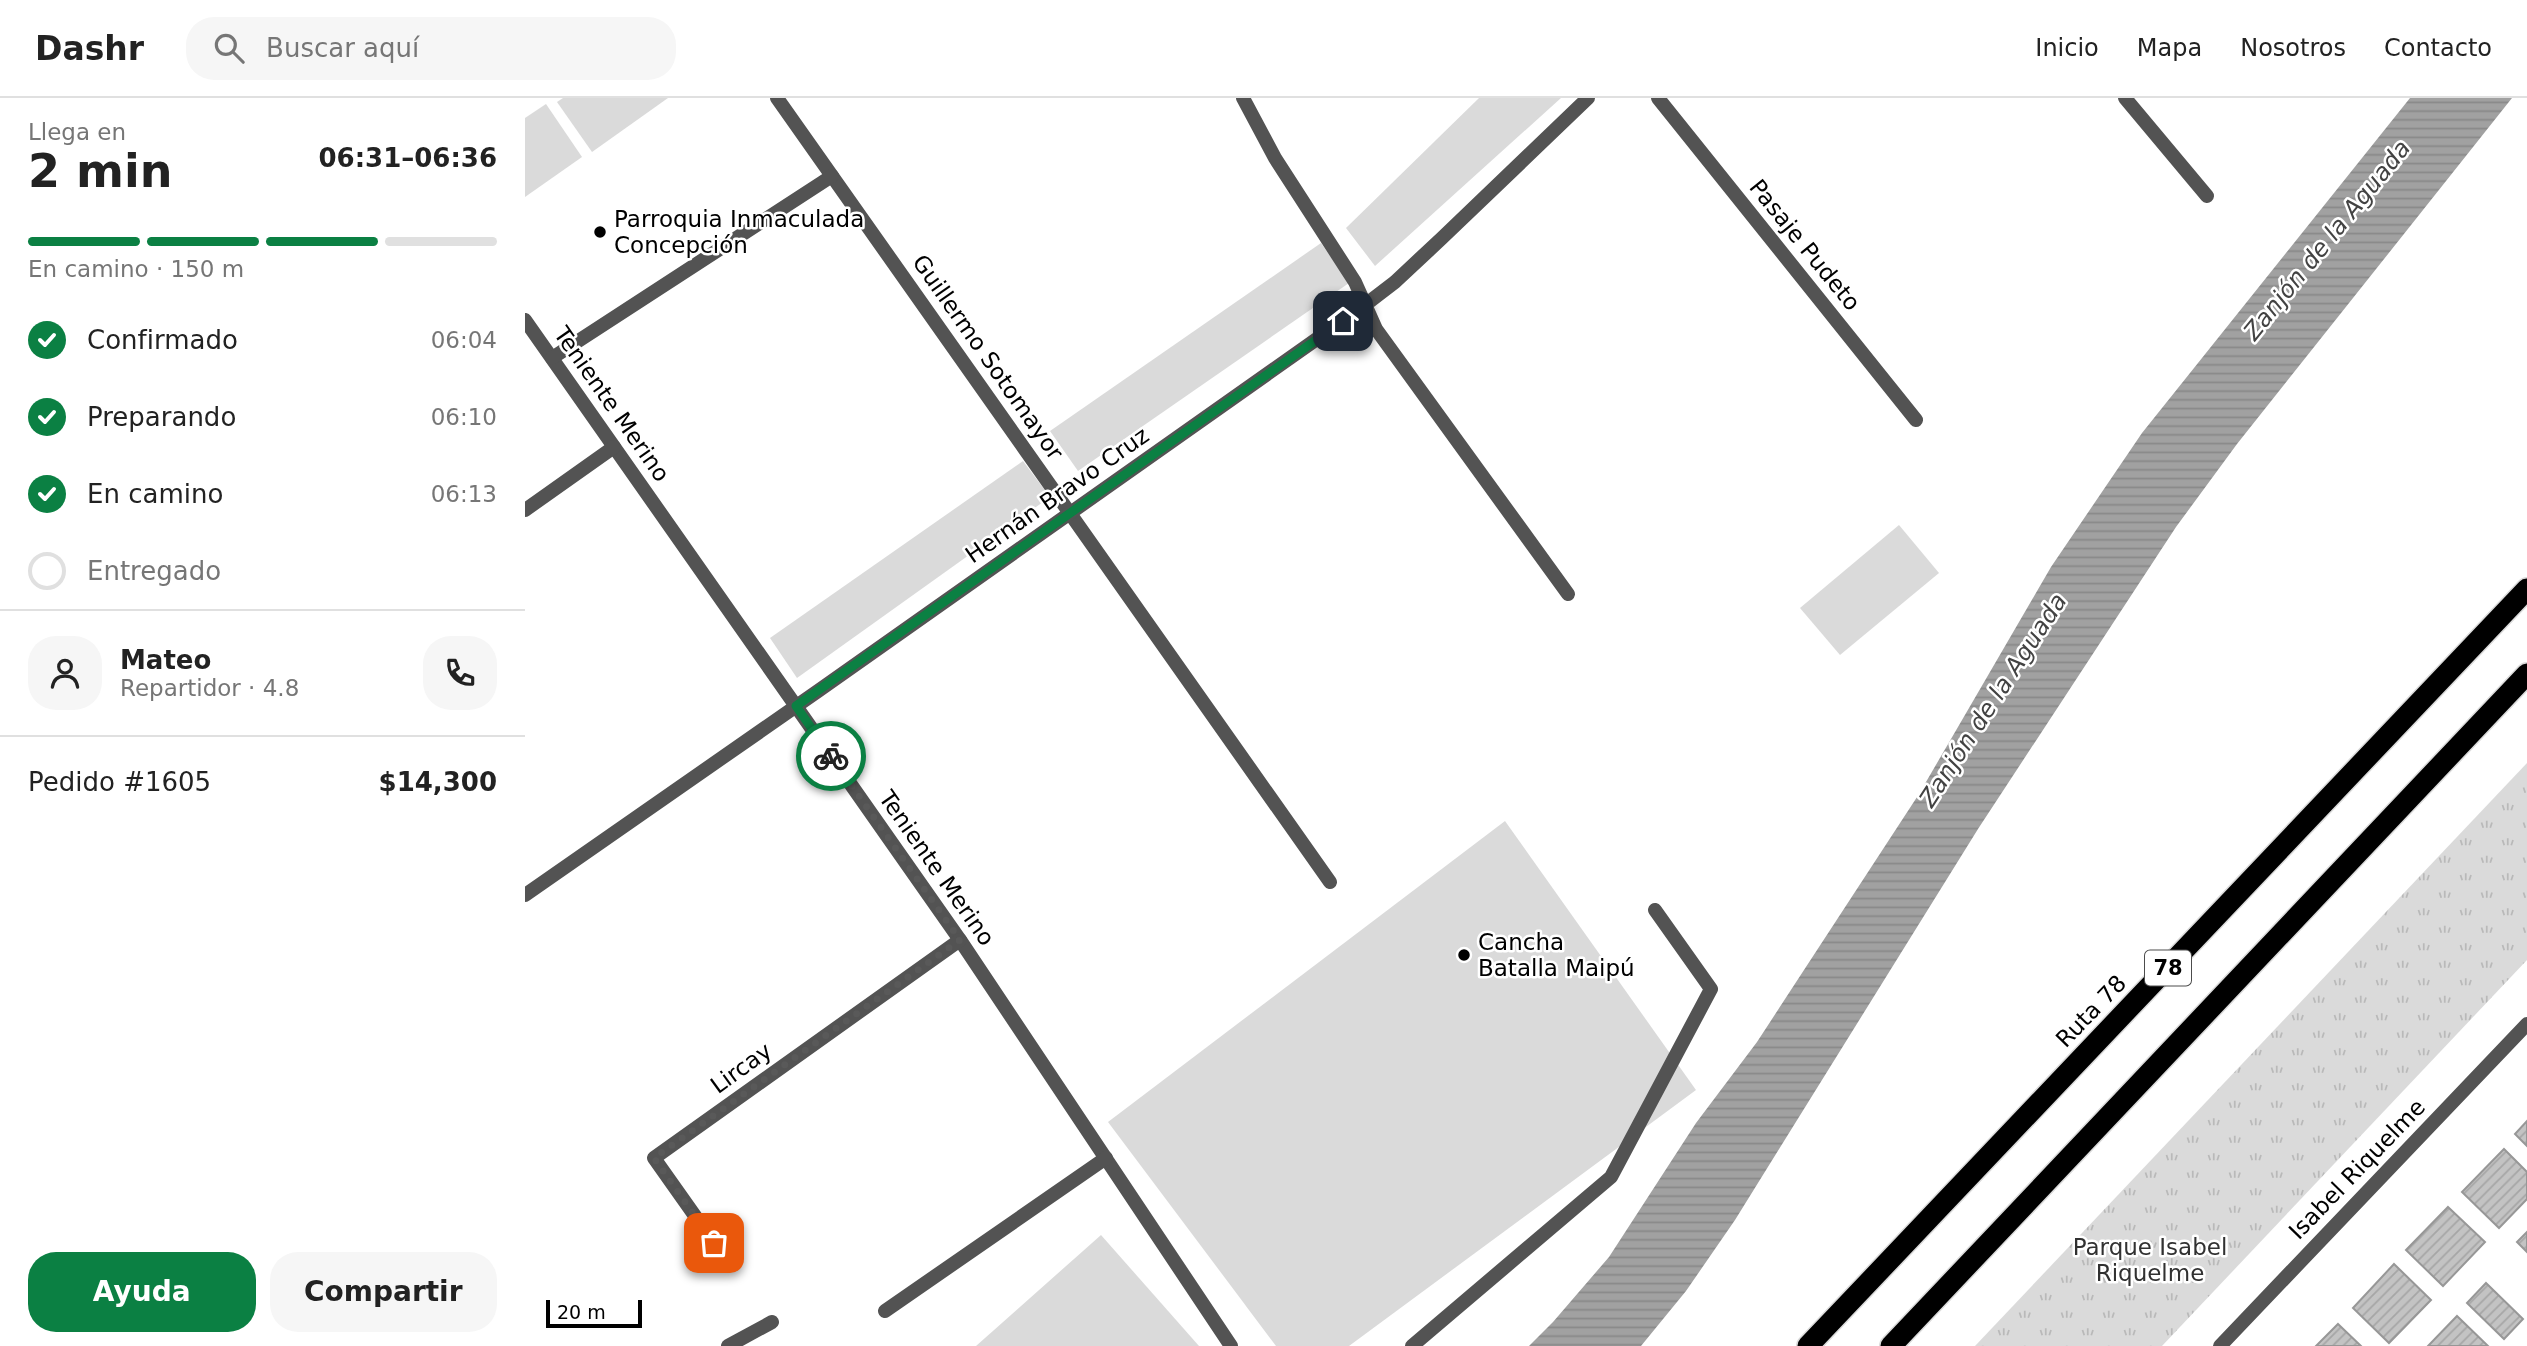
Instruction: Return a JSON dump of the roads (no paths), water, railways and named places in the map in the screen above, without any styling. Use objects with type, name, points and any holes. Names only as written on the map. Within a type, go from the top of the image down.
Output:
[{"type":"highway","name":"Ruta 78","points":[[1808,1346],[2527,589]]},
{"type":"highway","name":"78","points":[[1891,1346],[2527,674]]},
{"type":"street","name":"Guillermo Sotomayor","points":[[777,98],[1330,882]]},
{"type":"street","points":[[1243,98],[1275,158],[1355,282],[1376,329],[1568,594]]},
{"type":"street","name":"Hernán Bravo Cruz","points":[[525,895],[1365,305],[1395,282],[1588,98]]},
{"type":"street","name":"Pasaje Pudeto","points":[[1658,98],[1916,420]]},
{"type":"street","points":[[2125,98],[2207,196]]},
{"type":"street","points":[[552,358],[832,176]]},
{"type":"street","name":"Teniente Merino","points":[[525,320],[960,940],[1231,1346]]},
{"type":"street","points":[[525,510],[614,447]]},
{"type":"street","points":[[1412,1346],[1611,1177],[1711,989],[1655,910]]},
{"type":"street","name":"Lircay","points":[[729,1264],[654,1158],[960,940]]},
{"type":"street","name":"Isabel Riquelme","points":[[2220,1346],[2527,1024]]},
{"type":"street","points":[[885,1311],[1106,1158]]},
{"type":"street","points":[[728,1346],[772,1322]]},
{"type":"water","name":"Zanjón de la Aguada","points":[[2410,98],[2512,98],[2237,444],[2176,527],[1978,829],[1735,1220],[1686,1291],[1641,1346],[1529,1346],[1609,1257],[1696,1123],[1757,1042],[1919,794],[2051,567],[2142,433]]},
{"type":"place","name":"Parroquia Inmaculada Concepción","points":[[600,232]]},
{"type":"place","name":"Cancha Batalla Maipú","points":[[1464,955]]},
{"type":"park label","name":"Parque Isabel Riquelme","points":[[2150,1260]]}]
